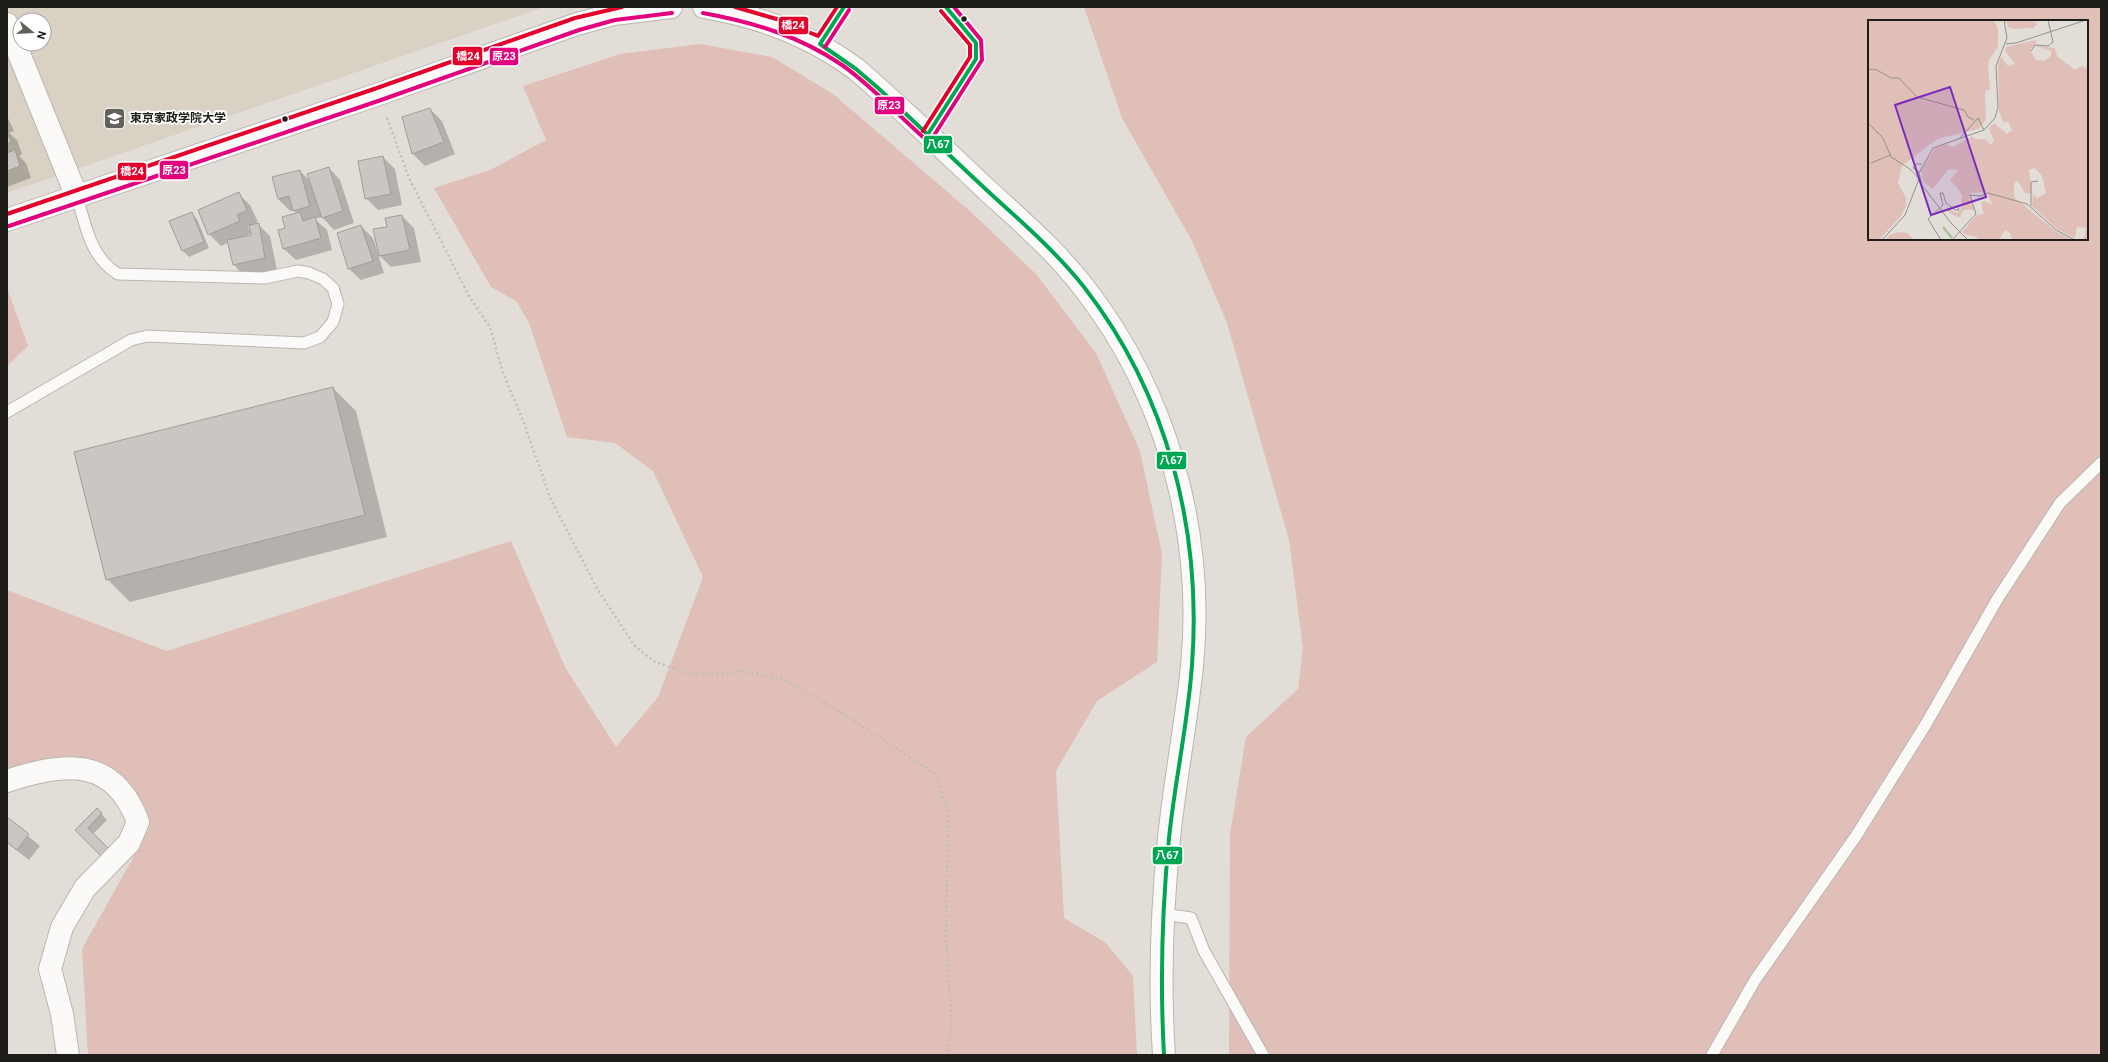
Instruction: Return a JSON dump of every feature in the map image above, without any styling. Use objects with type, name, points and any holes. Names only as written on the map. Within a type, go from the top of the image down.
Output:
[{"type":"main road","points":[[7,220],[379,94],[577,24],[614,14],[671,7]]},
{"type":"main road","points":[[704,7],[736,12],[769,22],[820,44],[856,69],[928,134],[1050,249],[1085,289],[1116,334],[1157,413],[1175,468],[1188,526],[1194,592],[1192,665],[1169,839],[1163,914],[1162,969],[1164,1055]]},
{"type":"main road","points":[[7,24],[77,197]]},
{"type":"main road","points":[[7,781],[40,770],[84,768],[113,781],[132,805],[138,822],[129,843],[85,888],[62,927],[50,969],[62,1014],[68,1055]]},
{"type":"lane","points":[[820,44],[844,7]]},
{"type":"lane","points":[[928,134],[976,59],[976,43],[946,7]]},
{"type":"lane","points":[[7,412],[131,340],[147,336],[304,343],[320,337],[333,322],[338,304],[333,288],[323,279],[309,273],[298,271],[264,278],[118,274],[107,267],[95,251],[77,197]]},
{"type":"lane","points":[[1712,1055],[1755,980],[1856,836],[1910,750],[1998,598],[2060,503],[2101,463]]},
{"type":"lane","points":[[1163,914],[1191,918],[1204,951],[1263,1055]]},
{"type":"path","points":[[379,94],[409,178],[469,296],[490,327],[503,373],[524,423],[551,500],[598,590],[634,645],[654,661],[687,673],[720,674],[742,671],[783,678],[834,708],[935,774],[948,812],[946,939],[952,1023],[947,1055]]},
{"type":"shaded area","name":"東京家政学院大学","points":[[7,7],[544,7],[7,193]]},
{"type":"shaded area","points":[[1084,7],[2101,7],[2101,1055],[1229,1055],[1230,834],[1246,737],[1298,689],[1303,648],[1289,540],[1227,323],[1192,241],[1122,118]]},
{"type":"shaded area","points":[[700,44],[772,57],[833,94],[971,212],[1036,274],[1096,353],[1140,451],[1162,554],[1157,662],[1097,701],[1056,771],[1064,918],[1106,943],[1133,976],[1137,1055],[88,1055],[82,949],[149,829],[119,777],[7,775],[7,590],[167,651],[511,541],[565,667],[616,747],[658,697],[703,577],[653,471],[615,443],[567,437],[529,323],[516,301],[491,287],[434,188],[490,170],[546,140],[523,86],[620,54]]},
{"type":"shaded area","points":[[7,288],[28,346],[7,366]]},
{"type":"building","points":[[430,108],[444,142],[412,154],[402,117]]},
{"type":"building","points":[[7,132],[11,142],[7,144]]},
{"type":"building","points":[[15,150],[20,166],[7,171],[7,153]]},
{"type":"building","points":[[383,156],[391,194],[365,199],[358,161]]},
{"type":"building","points":[[329,167],[343,211],[322,218],[307,174]]},
{"type":"building","points":[[300,170],[310,206],[293,211],[289,196],[278,199],[272,177]]},
{"type":"building","points":[[239,192],[247,210],[237,215],[240,221],[208,235],[198,210]]},
{"type":"building","points":[[192,212],[204,242],[182,251],[169,221]]},
{"type":"building","points":[[300,212],[303,221],[315,217],[321,238],[283,249],[278,230],[285,228],[282,217]]},
{"type":"building","points":[[402,215],[410,250],[379,256],[373,229],[387,227],[385,218]]},
{"type":"building","points":[[259,223],[265,258],[233,265],[227,240],[251,235],[249,225]]},
{"type":"building","points":[[361,225],[373,261],[348,269],[337,233]]},
{"type":"building","points":[[333,387],[365,515],[106,580],[74,452]]},
{"type":"building","points":[[97,808],[102,813],[88,828],[108,848],[103,858],[75,830]]},
{"type":"building","points":[[7,817],[29,834],[17,850],[7,842]]},
{"type":"transit line","name":"橋24","points":[[7,214],[377,88],[575,18],[622,7]]},
{"type":"transit line","name":"橋24","points":[[735,7],[780,20],[818,36],[837,7]]},
{"type":"transit line","name":"八67","points":[[844,7],[820,44],[856,69],[877,87],[977,182],[1040,239],[1074,274],[1113,329],[1138,373],[1158,419],[1173,466],[1184,515],[1191,565],[1194,615],[1190,687],[1169,838],[1165,892],[1162,946],[1164,1055]]},
{"type":"transit line","name":"八67","points":[[928,134],[976,59],[976,43],[946,7]]},
{"type":"transit line","name":"原23","points":[[703,13],[739,21],[775,32],[792,38],[826,55],[864,82],[924,138],[928,140],[933,137],[982,60],[981,40],[954,7]]},
{"type":"transit line","name":"原23","points":[[825,47],[849,10]]},
{"type":"transit line","name":"橋24","points":[[923,131],[970,57],[970,45],[941,11]]},
{"type":"transit line","name":"原23","points":[[9,226],[381,100],[579,30],[615,20],[672,13]]},
{"type":"place","name":"東京家政学院大学","points":[[115,118]]}]
